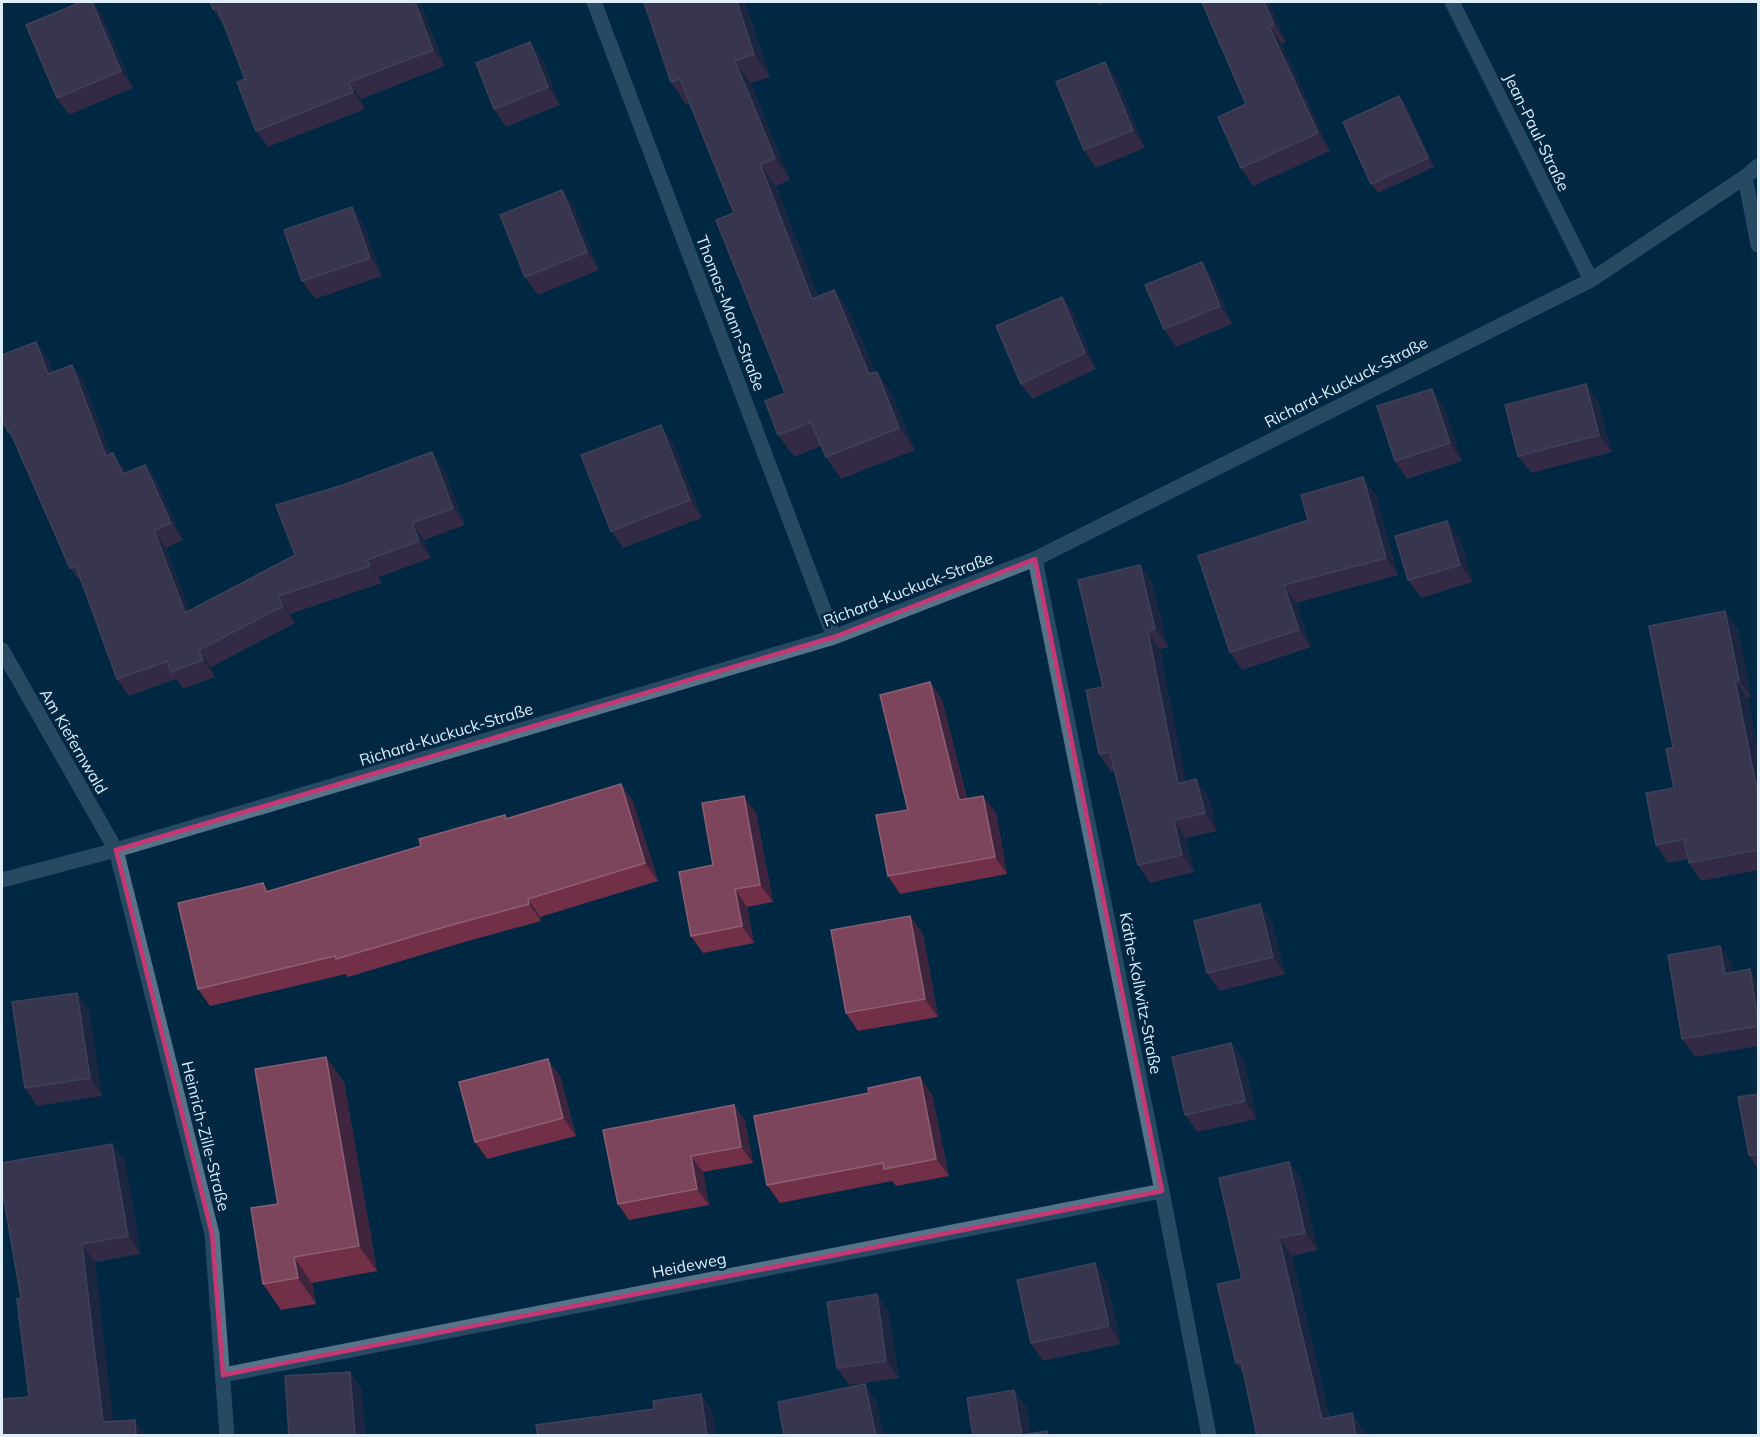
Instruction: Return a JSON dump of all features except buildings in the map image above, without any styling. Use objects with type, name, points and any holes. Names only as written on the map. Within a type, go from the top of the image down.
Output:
[{"type":"street","name":"Thomas-Mann-Straße","points":[[594,2],[834,638]]},
{"type":"street","name":"Jean-Paul-Straße","points":[[1452,2],[1591,280]]},
{"type":"street","name":"Richard-Kuckuck-Straße","points":[[2,880],[116,850],[834,638],[1035,559],[1591,280],[1745,177],[1758,165]]},
{"type":"street","points":[[1745,177],[1758,245]]},
{"type":"street","name":"Käthe-Kollwitz-Straße","points":[[1035,559],[1209,1436]]},
{"type":"street","name":"Am Kiefernwald","points":[[2,650],[116,850]]},
{"type":"street","name":"Heinrich-Zille-Straße","points":[[116,850],[212,1234],[227,1436]]},
{"type":"street","name":"Heideweg","points":[[223,1375],[1162,1191]]},
{"type":"highlighted area","points":[[1035,559],[1162,1191],[223,1375],[212,1234],[116,850],[834,637]]}]
